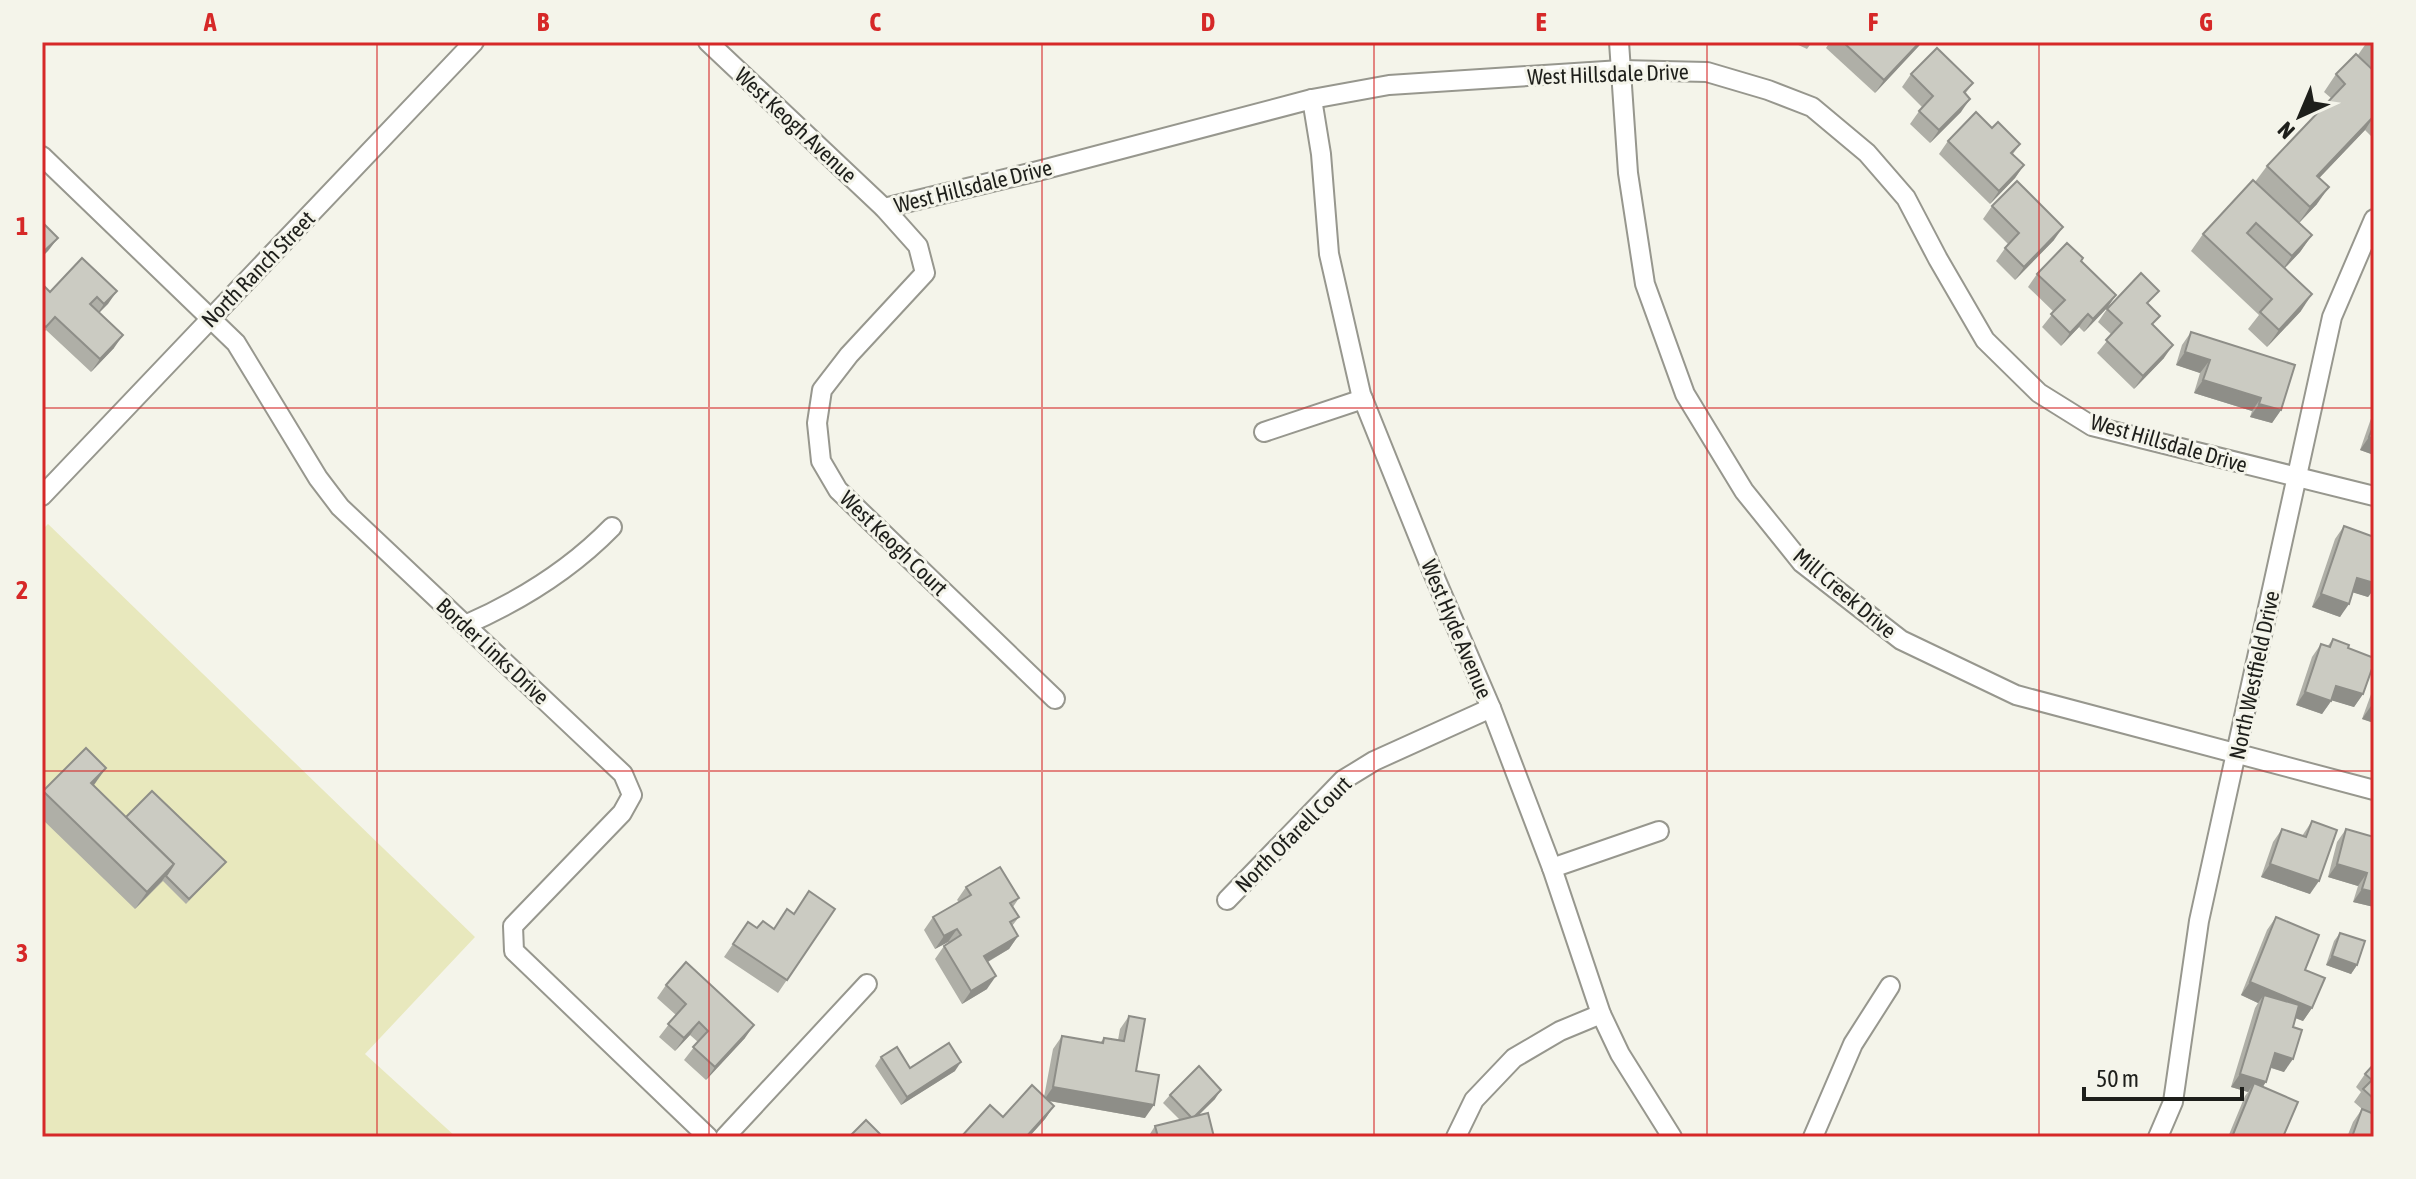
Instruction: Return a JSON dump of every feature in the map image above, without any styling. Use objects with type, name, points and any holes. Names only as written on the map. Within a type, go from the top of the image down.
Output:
[{"type":"street","name":"North Ranch Street","points":[[42,496],[474,42]]},
{"type":"street","name":"West Keogh Avenue","points":[[708,42],[884,208]]},
{"type":"street","name":"Mill Creek Drive","points":[[1619,42],[1628,173],[1645,284],[1685,394],[1744,491],[1802,563],[1901,640],[2016,695],[2374,790]]},
{"type":"street","name":"West Hillsdale Drive","points":[[884,208],[1312,99],[1389,85],[1621,70],[1707,72],[1812,107],[1867,153],[1906,198],[1985,340],[2039,393],[2092,426],[2374,496]]},
{"type":"street","name":"West Hyde Avenue","points":[[1312,99],[1321,154],[1329,254],[1363,399],[1491,708],[1552,868],[1601,1014],[1620,1054],[1672,1137]]},
{"type":"street","name":"Border Links Drive","points":[[42,156],[236,343],[318,478],[340,507],[623,774],[632,795],[622,813],[513,926],[514,951],[708,1137]]},
{"type":"street","name":"West Keogh Court","points":[[884,208],[918,246],[925,273],[849,355],[822,390],[817,423],[821,461],[838,490],[1055,699]]},
{"type":"street","name":"North Westfield Drive","points":[[2158,1137],[2173,1102],[2199,921],[2332,317],[2374,219]]},
{"type":"street","points":[[1264,432],[1363,399]]},
{"type":"street","points":[[465,625],[539,587],[584,556],[612,527]]},
{"type":"street","name":"North Ofarell Court","points":[[1227,900],[1343,780],[1374,761],[1491,708]]},
{"type":"street","points":[[1552,868],[1659,831]]},
{"type":"street","points":[[725,1137],[867,984]]},
{"type":"street","points":[[1813,1137],[1853,1044],[1890,986]]},
{"type":"street","points":[[1456,1137],[1474,1100],[1514,1058],[1560,1031],[1601,1014]]},
{"type":"green space","points":[[48,524],[475,937],[365,1054],[456,1137],[42,1137],[42,530]]},
{"type":"building","points":[[1843,42],[1920,42],[1884,80]]},
{"type":"building","points":[[1937,48],[1973,83],[1964,92],[1970,99],[1939,130],[1919,111],[1933,96],[1911,74]]},
{"type":"building","points":[[2356,54],[2374,71],[2374,116],[2317,176],[2329,187],[2310,207],[2267,166],[2345,84],[2336,74]]},
{"type":"building","points":[[1976,112],[1992,128],[1998,122],[2020,144],[2011,153],[2024,165],[1999,191],[1948,141]]},
{"type":"building","points":[[2253,180],[2312,235],[2292,256],[2256,223],[2247,233],[2312,294],[2279,330],[2260,312],[2272,299],[2203,234]]},
{"type":"building","points":[[2017,181],[2063,227],[2024,267],[2005,248],[2019,233],[1992,206]]},
{"type":"building","points":[[42,222],[58,238],[42,253]]},
{"type":"building","points":[[2067,243],[2116,295],[2093,319],[2088,314],[2070,333],[2051,314],[2065,300],[2037,274]]},
{"type":"building","points":[[82,258],[117,291],[104,304],[97,297],[90,304],[123,335],[100,359],[55,317],[46,327],[42,324],[42,288],[44,286],[50,292]]},
{"type":"building","points":[[2141,273],[2159,291],[2147,303],[2160,316],[2152,324],[2173,345],[2143,376],[2106,340],[2122,323],[2107,309]]},
{"type":"building","points":[[2191,332],[2295,365],[2281,410],[2259,404],[2261,398],[2203,380],[2210,360],[2185,352]]},
{"type":"building","points":[[2344,526],[2374,537],[2374,583],[2357,578],[2349,604],[2321,594]]},
{"type":"building","points":[[2333,639],[2374,658],[2363,694],[2336,686],[2331,701],[2305,692],[2321,644],[2330,647]]},
{"type":"building","points":[[86,748],[106,768],[91,783],[174,864],[147,892],[43,791]]},
{"type":"building","points":[[152,791],[226,862],[189,899],[166,876],[174,864],[126,817]]},
{"type":"building","points":[[2312,821],[2337,830],[2319,881],[2270,864],[2282,829],[2306,837]]},
{"type":"building","points":[[2346,829],[2374,837],[2374,892],[2362,889],[2367,873],[2337,864]]},
{"type":"building","points":[[1000,867],[1019,898],[1010,903],[1019,917],[1010,922],[1018,936],[984,956],[996,976],[971,991],[944,946],[961,935],[957,929],[944,936],[933,917],[971,895],[966,887]]},
{"type":"building","points":[[809,891],[835,909],[787,980],[733,944],[748,922],[757,928],[763,921],[774,929],[787,909],[794,914]]},
{"type":"building","points":[[2276,917],[2319,935],[2305,970],[2325,978],[2312,1008],[2250,982]]},
{"type":"building","points":[[2340,933],[2365,941],[2357,965],[2332,956]]},
{"type":"building","points":[[686,962],[754,1025],[715,1067],[693,1047],[708,1031],[699,1022],[684,1038],[668,1024],[686,1004],[666,985]]},
{"type":"building","points":[[2264,995],[2299,1005],[2293,1027],[2302,1030],[2293,1059],[2275,1053],[2266,1082],[2240,1074]]},
{"type":"building","points":[[1129,1016],[1145,1019],[1136,1071],[1159,1075],[1154,1105],[1053,1087],[1062,1036],[1103,1043],[1104,1038],[1124,1041]]},
{"type":"building","points":[[949,1043],[961,1062],[907,1097],[881,1057],[897,1047],[910,1068]]},
{"type":"building","points":[[2374,1064],[2374,1099],[2363,1089],[2372,1080],[2365,1074]]},
{"type":"building","points":[[1199,1066],[1221,1090],[1191,1117],[1170,1095]]},
{"type":"building","points":[[2254,1083],[2298,1102],[2283,1137],[2232,1137]]},
{"type":"building","points":[[1032,1085],[1054,1106],[1026,1137],[961,1137],[990,1105],[1003,1117]]},
{"type":"building","points":[[2362,1109],[2374,1114],[2374,1137],[2352,1137]]},
{"type":"building","points":[[1208,1113],[1214,1137],[1158,1137],[1155,1126]]},
{"type":"building","points":[[866,1120],[883,1137],[849,1137]]}]
